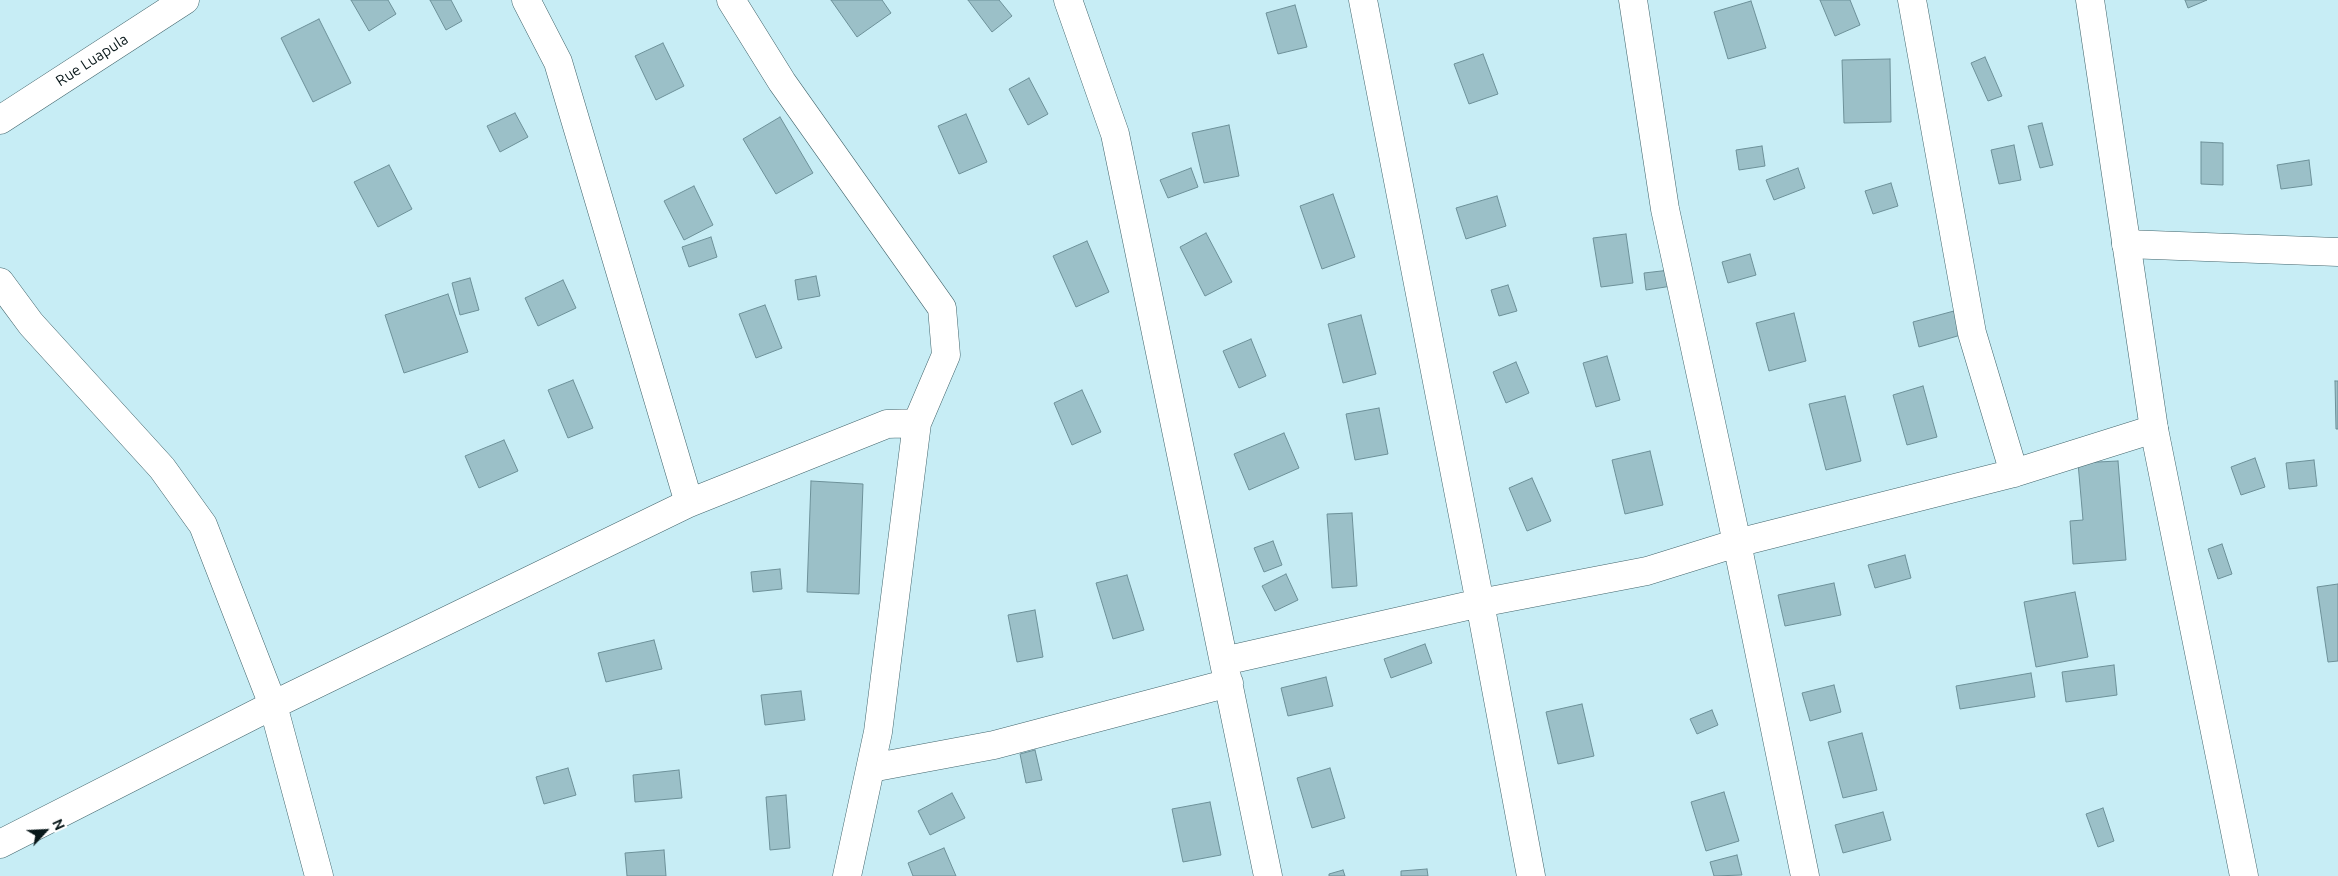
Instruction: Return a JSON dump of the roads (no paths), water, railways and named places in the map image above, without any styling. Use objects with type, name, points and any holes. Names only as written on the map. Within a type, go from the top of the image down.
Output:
[{"type":"main road","name":"Rue Luapula","points":[[0,120],[185,0]]},
{"type":"main road","points":[[526,0],[558,62],[688,503]]},
{"type":"main road","points":[[731,0],[782,82],[942,308],[946,355],[917,423],[878,732],[847,876]]},
{"type":"main road","points":[[1068,0],[1115,134],[1268,876]]},
{"type":"main road","points":[[1363,0],[1480,603],[1530,876]]},
{"type":"main road","points":[[1633,0],[1665,208],[1737,543],[1805,876]]},
{"type":"main road","points":[[1912,0],[1972,333],[2014,474]]},
{"type":"main road","points":[[2090,0],[2154,430],[2244,876]]},
{"type":"main road","points":[[2126,244],[2338,252]]},
{"type":"main road","points":[[0,282],[31,324],[162,468],[203,525],[273,706],[319,876]]},
{"type":"main road","points":[[0,844],[273,706],[688,503],[887,424],[917,423]]},
{"type":"main road","points":[[870,768],[994,745],[1227,672],[1480,603],[1647,571],[1737,543],[2014,474],[2154,430]]}]
